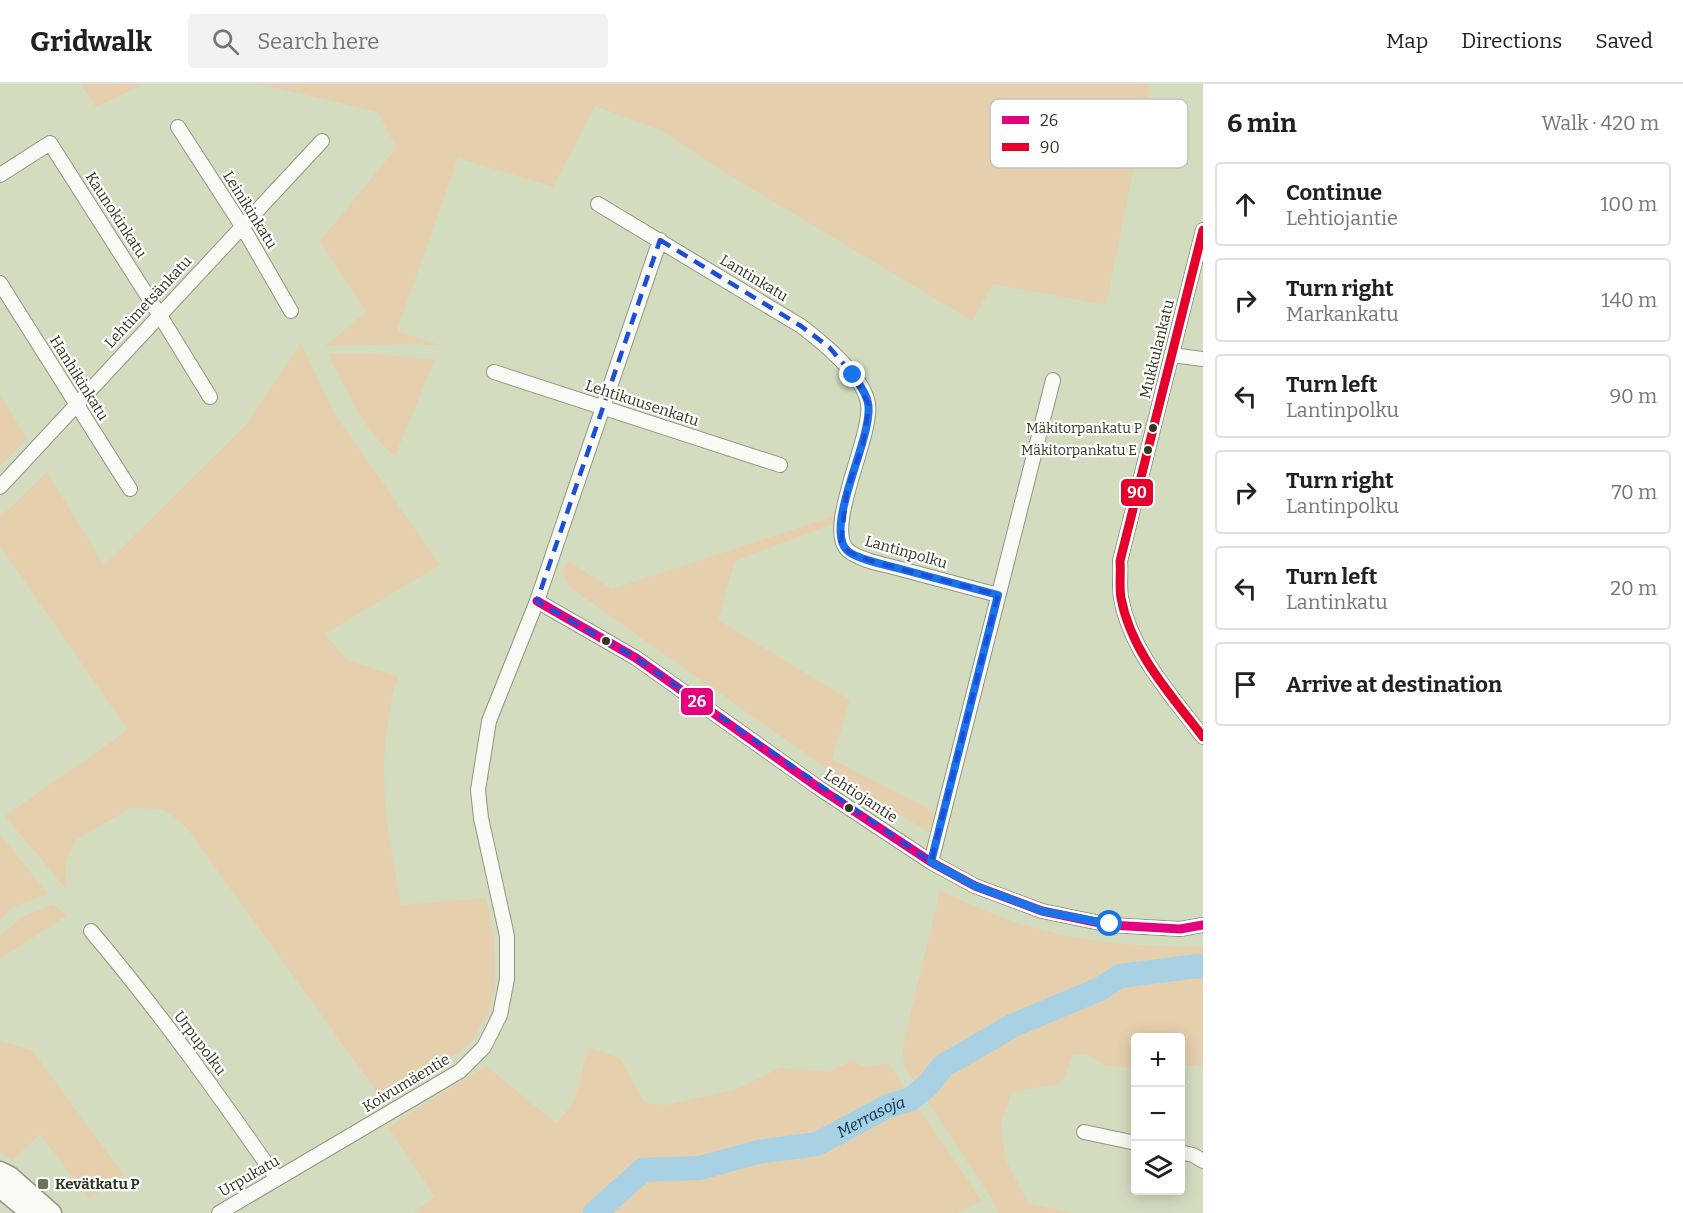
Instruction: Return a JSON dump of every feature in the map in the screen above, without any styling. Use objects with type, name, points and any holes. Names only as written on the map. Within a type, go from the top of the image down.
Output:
[{"type":"street","name":"Leinikinkatu","points":[[178,127],[242,226],[291,311]]},
{"type":"street","name":"Lehtimetsänkatu","points":[[0,487],[322,141]]},
{"type":"street","name":"Kaunokinkatu","points":[[0,175],[50,143],[210,397]]},
{"type":"street","name":"Lantinkatu","points":[[598,204],[801,326],[829,347],[853,375],[864,392],[868,405]]},
{"type":"street","name":"Mukkulankatu","points":[[1203,230],[1120,561],[1121,598],[1133,635],[1155,675],[1203,737]]},
{"type":"street","name":"Koivumäentie","points":[[296,1168],[460,1071],[484,1047],[500,1015],[507,979],[507,936],[481,818],[478,790],[489,721],[537,601],[660,240]]},
{"type":"street","name":"Hanhikinkatu","points":[[0,283],[130,489]]},
{"type":"street","points":[[1172,355],[1203,359]]},
{"type":"street","name":"Lehtikuusenkatu","points":[[495,372],[780,465]]},
{"type":"street","points":[[931,862],[1053,380]]},
{"type":"street","name":"Lantinpolku","points":[[868,405],[863,444],[847,490],[841,524],[841,542],[849,552],[871,561],[998,595]]},
{"type":"street","name":"Lehtiojantie","points":[[537,601],[636,658],[819,788],[931,862],[975,886],[1042,911],[1110,924],[1180,929],[1203,925]]},
{"type":"street","name":"Urpupolku","points":[[91,931],[126,972],[223,1100],[277,1179]]},
{"type":"street","points":[[1084,1132],[1131,1142]]},
{"type":"street","points":[[1185,1153],[1203,1161]]},
{"type":"street","name":"Urpukatu","points":[[219,1213],[296,1168]]},
{"type":"street","points":[[0,1171],[10,1176],[52,1213]]},
{"type":"street","points":[[0,1188],[30,1213]]},
{"type":"highlighted area","points":[[660,240],[801,326],[829,347],[853,375],[869,405],[863,444],[847,490],[841,542],[849,552],[871,561],[998,595],[931,862],[636,658],[537,601]]},
{"type":"shaded area","points":[[81,84],[144,84],[96,107]]},
{"type":"shaded area","points":[[259,84],[1151,84],[1148,99],[990,99],[990,168],[1134,168],[1106,305],[993,284],[972,321],[724,172],[662,131],[595,106],[553,187],[458,158],[397,331],[443,346],[417,344],[325,346],[366,312],[320,241],[396,148],[378,112]]},
{"type":"shaded area","points":[[301,343],[335,414],[440,565],[325,634],[346,659],[399,677],[391,707],[384,765],[386,811],[401,905],[486,898],[494,936],[495,986],[488,1014],[470,1044],[377,1110],[374,1088],[186,827],[162,809],[131,808],[77,839],[66,861],[66,889],[5,816],[128,730],[0,546],[0,517],[47,472],[104,565],[245,426]]},
{"type":"shaded area","points":[[328,354],[376,354],[435,360],[395,456],[364,422]]},
{"type":"shaded area","points":[[0,394],[27,439],[0,466]]},
{"type":"shaded area","points":[[837,515],[835,523],[735,561],[718,620],[850,700],[832,759],[936,813],[929,832],[857,790],[569,587],[561,571],[570,562],[612,589]]},
{"type":"shaded area","points":[[0,834],[48,894],[10,908],[0,921]]},
{"type":"shaded area","points":[[940,891],[1003,918],[1059,934],[1130,945],[1203,946],[1203,1066],[1185,1066],[1185,1033],[1131,1033],[1131,1068],[1106,1066],[1086,1054],[1073,1055],[1065,1077],[1059,1084],[1012,1092],[1001,1123],[1006,1160],[1028,1203],[1073,1213],[998,1213],[995,1204],[904,1066],[903,1051]]},
{"type":"shaded area","points":[[53,904],[67,915],[0,959],[0,936],[22,917]]},
{"type":"shaded area","points":[[0,1041],[32,1050],[124,1175],[89,1199],[40,1134],[12,1161],[0,1152]]},
{"type":"shaded area","points":[[588,1047],[620,1058],[645,1103],[666,1105],[734,1090],[780,1068],[829,1072],[851,1061],[865,1067],[888,1063],[982,1201],[957,1213],[412,1213],[435,1197],[388,1127],[486,1066],[557,1124],[574,1101]]},
{"type":"waterway","name":"Merrasoja","points":[[595,1213],[643,1170],[700,1168],[758,1152],[817,1144],[888,1106],[911,1099],[928,1085],[943,1066],[1014,1025],[1100,989],[1120,976],[1203,967]]},
{"type":"transit line","name":"90","points":[[1203,230],[1120,561],[1121,598],[1134,637],[1154,672],[1203,737]]},
{"type":"transit line","name":"26","points":[[537,601],[636,658],[819,788],[931,862],[975,886],[1042,911],[1110,925],[1180,929],[1203,925]]},
{"type":"place","name":"Mäkitorpankatu P","points":[[1153,428]]},
{"type":"place","name":"Mäkitorpankatu E","points":[[1148,450]]},
{"type":"place","name":"Kevätkatu P","points":[[43,1184]]},
{"type":"route","points":[[853,375],[864,392],[868,405],[863,444],[847,490],[841,524],[841,542],[849,552],[871,561],[998,595],[931,862],[975,886],[1042,911],[1110,924]]}]
